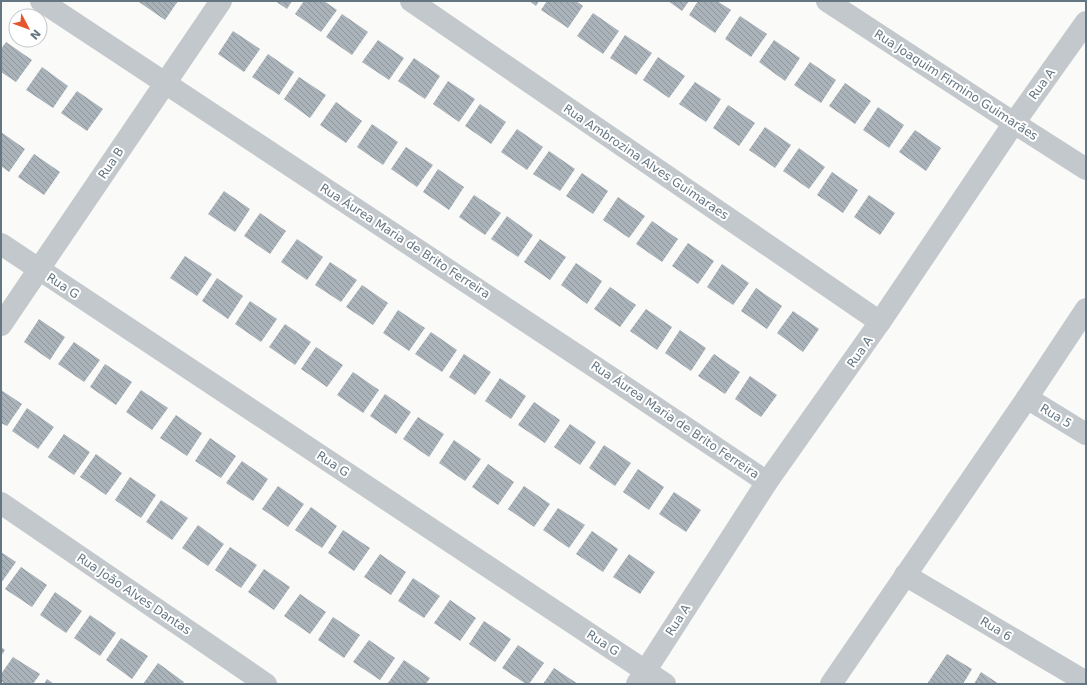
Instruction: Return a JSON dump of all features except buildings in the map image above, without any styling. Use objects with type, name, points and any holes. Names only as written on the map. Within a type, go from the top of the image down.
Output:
[{"type":"street","name":"Rua Áurea Maria de Brito Ferreira","points":[[41,1],[608,375],[767,482]]},
{"type":"street","name":"Rua B","points":[[1,325],[221,1]]},
{"type":"street","name":"Rua Ambrozina Alves Guimaraes","points":[[411,1],[880,322]]},
{"type":"street","name":"Rua Joaquim Firmino Guimarães","points":[[827,1],[1086,169]]},
{"type":"street","name":"Rua A","points":[[641,678],[767,482],[880,322],[1014,123],[1086,22]]},
{"type":"street","name":"Rua G","points":[[1,244],[641,678],[665,684]]},
{"type":"street","points":[[831,684],[1027,398],[1086,309]]},
{"type":"street","name":"Rua 5","points":[[1027,398],[1086,434]]},
{"type":"street","name":"Rua João Alves Dantas","points":[[1,503],[266,684]]},
{"type":"street","name":"Rua 6","points":[[905,575],[1086,682]]}]
